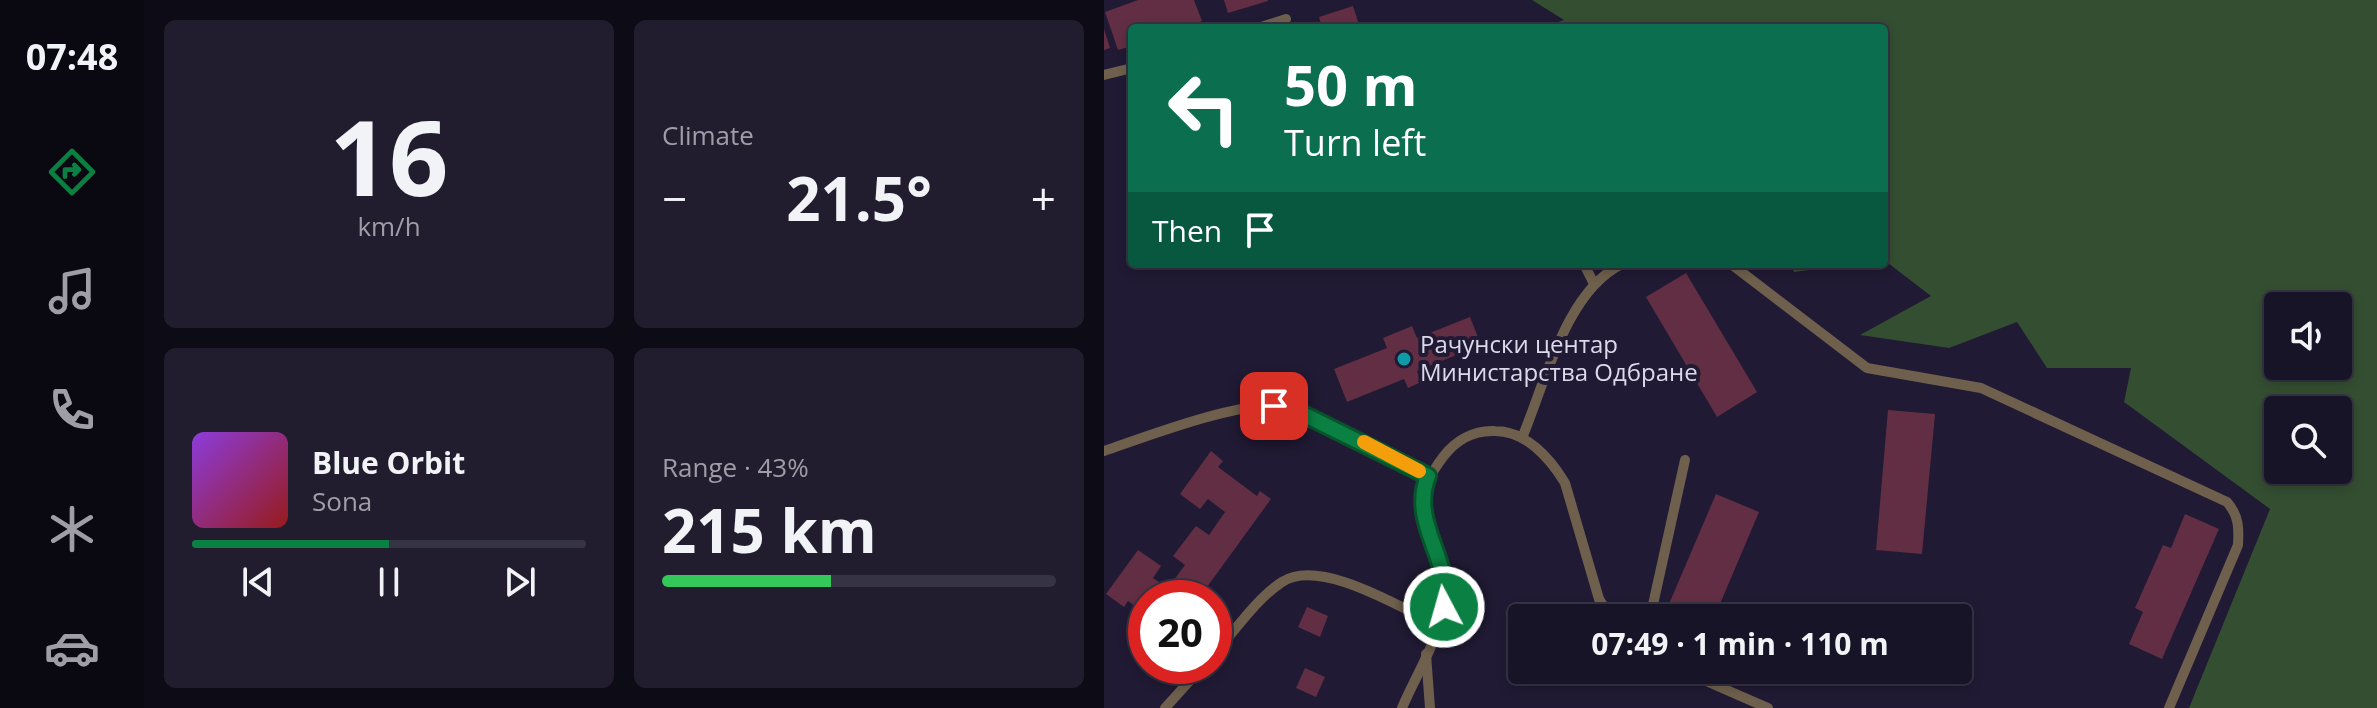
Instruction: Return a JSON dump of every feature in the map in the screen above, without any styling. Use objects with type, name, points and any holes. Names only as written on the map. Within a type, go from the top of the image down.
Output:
[{"type":"lane","points":[[1270,24],[1286,19]]},
{"type":"lane","points":[[1104,75],[1128,69]]},
{"type":"lane","points":[[1586,268],[1593,282]]},
{"type":"lane","points":[[1522,438],[1576,306],[1593,282],[1616,268]]},
{"type":"lane","points":[[1736,268],[1867,368],[1981,388],[2227,502],[2235,511],[2239,527],[2238,545],[2169,708]]},
{"type":"lane","points":[[1104,451],[1190,423],[1274,406],[1303,414],[1428,476]]},
{"type":"lane","points":[[1402,708],[1438,625],[1446,597],[1422,512],[1422,491],[1428,476],[1454,445],[1469,436],[1499,431],[1522,438],[1555,467],[1565,483],[1602,604]]},
{"type":"lane","points":[[1653,604],[1685,460]]},
{"type":"lane","points":[[1232,634],[1283,581],[1302,575],[1328,576],[1438,625]]},
{"type":"lane","points":[[1426,652],[1430,708]]},
{"type":"lane","points":[[1165,708],[1187,684]]},
{"type":"lane","points":[[1713,684],[1768,708]]},
{"type":"green space","points":[[1532,0],[2377,0],[2377,708],[2189,708],[2270,509],[2124,402],[2131,368],[2047,368],[2017,322],[1949,348],[1860,335],[1931,296],[1888,263],[1888,24],[1552,24],[1564,20]]},
{"type":"green space","points":[[1792,268],[1824,268],[1794,272]]},
{"type":"building","points":[[1138,0],[1194,0],[1202,21],[1193,24],[1128,24],[1128,47],[1118,50],[1105,12]]},
{"type":"building","points":[[1224,0],[1268,0],[1268,1],[1228,13]]},
{"type":"building","points":[[1353,6],[1359,24],[1321,24],[1319,17]]},
{"type":"building","points":[[1104,29],[1110,48],[1104,50]]},
{"type":"building","points":[[1686,273],[1757,392],[1717,417],[1646,297]]},
{"type":"building","name":"Рачунски центар Министарства Одбране","points":[[1470,317],[1481,345],[1417,371],[1421,382],[1408,388],[1404,379],[1347,402],[1334,369],[1387,348],[1383,338],[1412,326],[1417,338]]},
{"type":"building","points":[[1888,410],[1935,414],[1922,554],[1876,550]]},
{"type":"building","points":[[1211,451],[1223,461],[1218,467],[1257,496],[1260,491],[1271,499],[1212,580],[1174,580],[1185,565],[1173,556],[1196,526],[1209,535],[1225,512],[1208,499],[1200,509],[1180,494]]},
{"type":"building","points":[[1716,494],[1759,512],[1720,604],[1669,604]]},
{"type":"building","points":[[2185,514],[2219,529],[2162,659],[2129,644],[2143,612],[2135,608],[2163,545],[2171,548]]},
{"type":"building","points":[[1138,550],[1161,566],[1153,578],[1156,580],[1128,580],[1128,601],[1124,607],[1106,594]]},
{"type":"building","points":[[1307,607],[1328,616],[1320,637],[1298,627]]},
{"type":"building","points":[[1305,668],[1325,677],[1316,697],[1296,688]]},
{"type":"slow traffic","points":[[1364,442],[1419,471]]},
{"type":"place","name":"Рачунски центар Министарства Одбране","points":[[1404,359]]},
{"type":"route","points":[[1274,406],[1303,414],[1428,476],[1422,491],[1422,512],[1445,587],[1444,607]]}]
